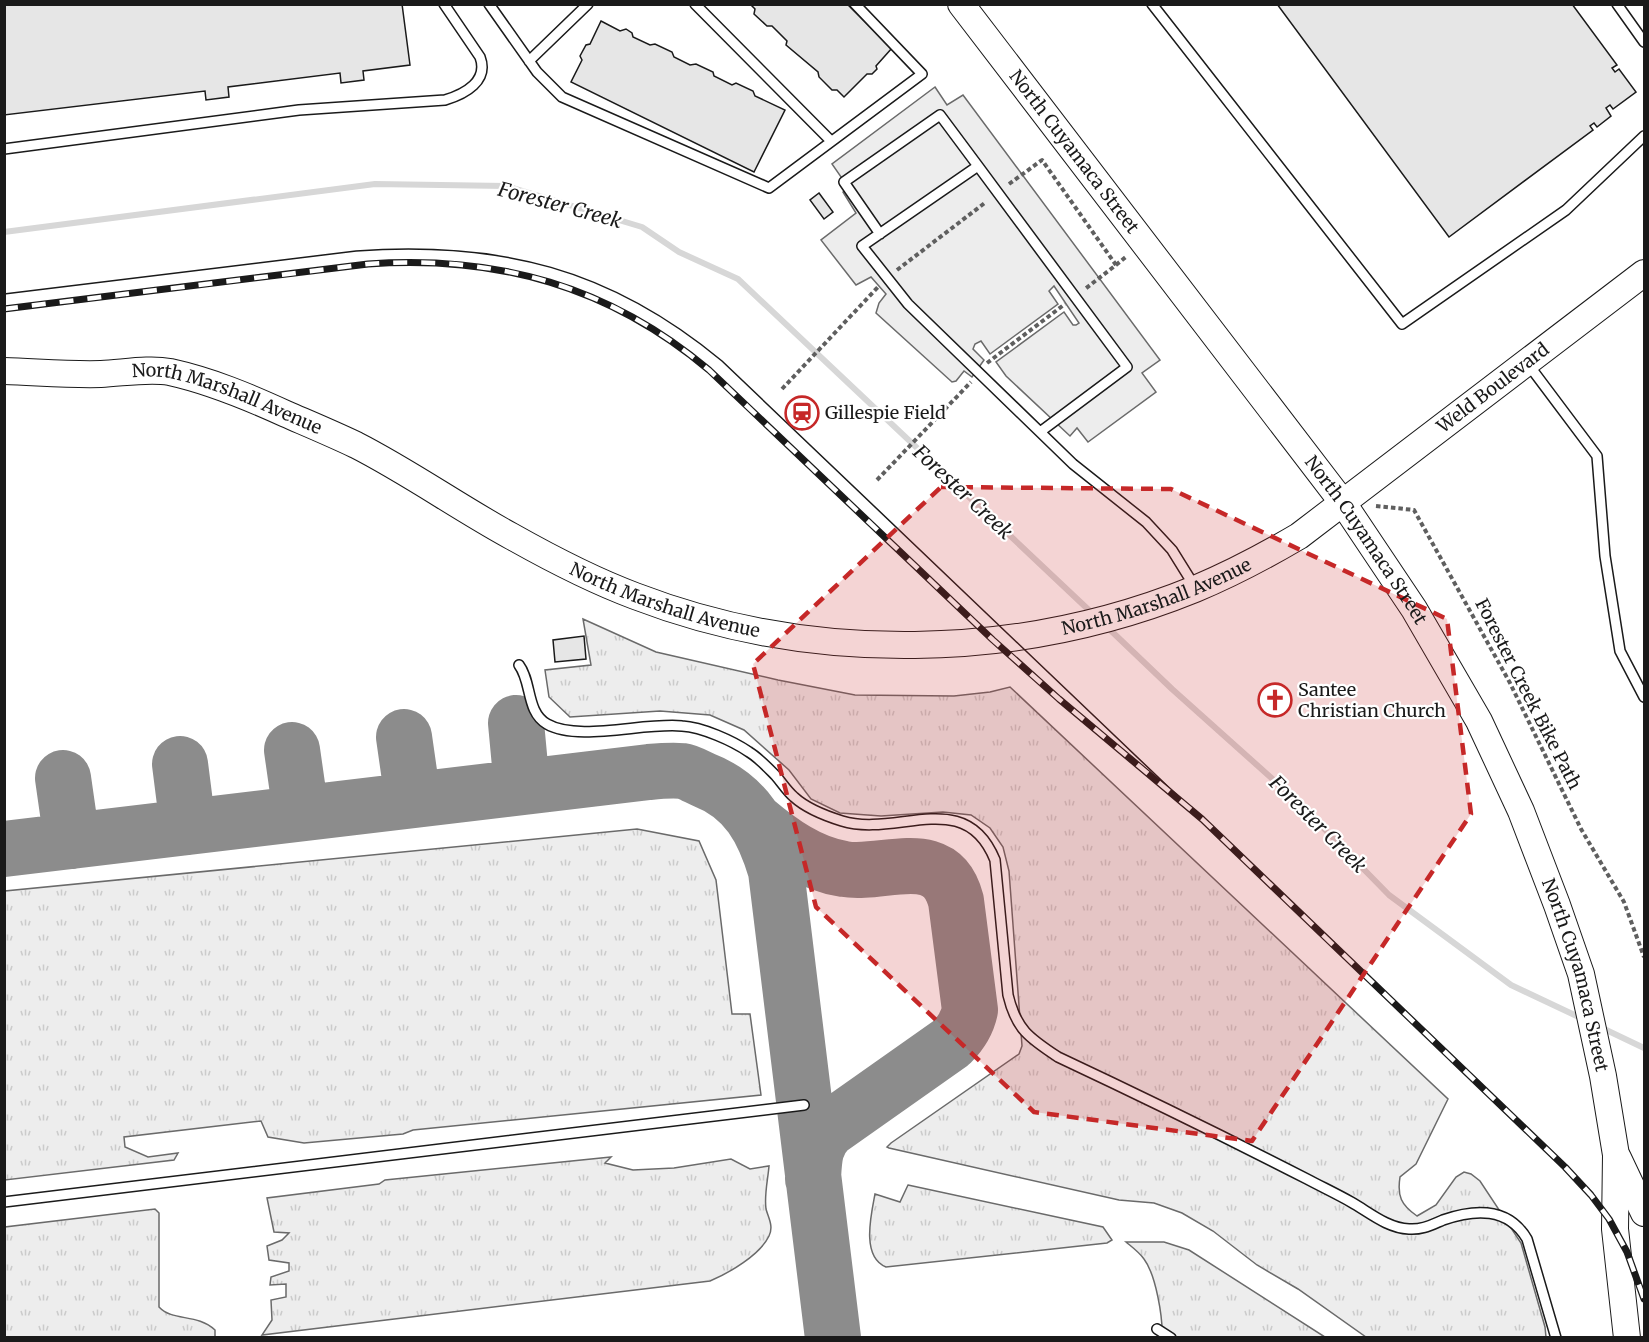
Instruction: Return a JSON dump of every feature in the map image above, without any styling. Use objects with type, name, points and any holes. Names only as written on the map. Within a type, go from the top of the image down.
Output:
[{"type":"main road","name":"North Cuyamaca Street","points":[[961,4],[1343,503],[1414,609],[1479,721],[1521,811],[1581,974],[1603,1076],[1616,1155],[1615,1229],[1627,1338]]},
{"type":"main road","name":"Weld Boulevard","points":[[1343,503],[1644,273]]},
{"type":"main road","name":"North Marshall Avenue","points":[[4,371],[97,374],[166,371],[233,390],[357,446],[512,536],[604,583],[646,600],[722,623],[789,636],[844,642],[898,645],[964,643],[1031,635],[1084,624],[1196,589],[1247,565],[1299,536],[1343,503]]},
{"type":"main road","name":"North Cuyamaca Street","points":[[1616,1155],[1644,1213]]},
{"type":"lane","points":[[4,149],[298,110],[445,100],[459,96],[476,84],[483,64],[444,4]]},
{"type":"lane","points":[[489,4],[537,72],[562,97],[769,188],[922,74],[855,4]]},
{"type":"lane","points":[[529,61],[588,4]]},
{"type":"lane","points":[[695,4],[831,141]]},
{"type":"lane","points":[[1152,4],[1402,324],[1566,210],[1644,136]]},
{"type":"lane","points":[[1617,4],[1644,42]]},
{"type":"lane","points":[[880,234],[844,182],[940,115],[1127,367],[1040,432]]},
{"type":"lane","points":[[978,166],[862,246],[903,299],[1073,464],[1146,522],[1172,550],[1196,589]]},
{"type":"lane","points":[[1527,364],[1597,456],[1605,556],[1620,651],[1644,697]]},
{"type":"lane","points":[[519,665],[526,674],[535,714],[547,724],[568,731],[683,726],[718,736],[750,752],[776,776],[795,798],[822,815],[846,822],[875,824],[936,819],[957,820],[978,831],[990,847],[995,860],[1008,995],[1012,1012],[1019,1026],[1031,1039],[1058,1057],[1281,1166],[1384,1222],[1406,1229],[1424,1228],[1463,1214],[1484,1212],[1504,1217],[1520,1226],[1527,1239],[1556,1338]]},
{"type":"lane","points":[[4,1202],[804,1105]]},
{"type":"lane","points":[[1157,1329],[1171,1338]]},
{"type":"path","points":[[782,389],[887,279],[1042,160],[1116,265],[988,361],[956,399],[877,480]]},
{"type":"path","name":"Forester Creek Bike Path","points":[[1343,503],[1414,510],[1510,683],[1581,829],[1624,902],[1644,957]]},
{"type":"highlighted area","points":[[941,487],[1171,489],[1447,619],[1471,814],[1252,1141],[1034,1112],[816,907],[753,664]]},
{"type":"green space","points":[[583,619],[656,652],[855,695],[954,696],[1010,687],[1448,1099],[1416,1164],[1400,1177],[1401,1200],[1417,1216],[1436,1205],[1456,1177],[1464,1172],[1480,1181],[1521,1243],[1546,1337],[1366,1337],[1298,1289],[1257,1265],[1213,1231],[1182,1213],[1154,1203],[1119,1200],[887,1147],[1019,1054],[1022,1046],[1009,871],[1003,847],[990,828],[971,815],[943,812],[881,816],[840,813],[811,799],[789,770],[744,730],[710,715],[660,711],[570,717],[549,697],[545,670],[591,665]]},
{"type":"green space","points":[[637,829],[699,841],[716,880],[732,1014],[750,1014],[761,1095],[304,1143],[268,1137],[261,1121],[124,1137],[125,1147],[148,1157],[178,1153],[174,1160],[5,1180],[5,891]]},
{"type":"green space","points":[[611,1157],[605,1163],[633,1170],[674,1168],[731,1159],[750,1169],[769,1166],[765,1198],[771,1225],[769,1236],[759,1250],[735,1268],[710,1281],[262,1335],[272,1320],[271,1300],[286,1297],[286,1284],[270,1285],[271,1277],[289,1271],[289,1263],[269,1260],[267,1246],[282,1240],[289,1233],[274,1232],[267,1198],[379,1184],[385,1180]]},
{"type":"green space","points":[[908,1185],[1103,1227],[1112,1240],[1107,1243],[886,1267],[878,1262],[870,1245],[870,1224],[875,1194],[900,1202]]},
{"type":"green space","points":[[155,1209],[159,1213],[159,1307],[171,1315],[201,1321],[215,1330],[215,1337],[5,1337],[5,1227]]},
{"type":"green space","points":[[1126,1242],[1164,1242],[1189,1250],[1325,1337],[1162,1337],[1160,1308],[1152,1275],[1142,1256]]},
{"type":"shaded area","points":[[935,87],[947,105],[963,95],[1160,360],[1142,373],[1156,392],[1088,442],[1077,428],[1070,436],[1006,376],[996,362],[1064,312],[1073,325],[1079,323],[1054,286],[1049,291],[1058,304],[990,354],[981,341],[975,344],[973,349],[984,360],[972,377],[964,371],[956,381],[952,382],[876,313],[879,303],[886,294],[871,277],[856,285],[821,240],[856,213],[843,192],[847,188],[846,184],[832,164]]},
{"type":"building","points":[[4,4],[402,4],[410,65],[363,71],[364,80],[341,83],[340,73],[228,87],[229,97],[206,100],[205,91],[4,115]]},
{"type":"building","points":[[750,4],[847,4],[892,48],[876,66],[877,69],[872,74],[867,74],[844,97],[837,90],[832,90],[819,77],[818,72],[786,45],[787,41],[772,26],[767,26],[754,14],[755,9]]},
{"type":"building","points":[[1277,4],[1572,4],[1617,65],[1612,68],[1615,72],[1619,69],[1636,92],[1613,109],[1610,105],[1606,108],[1611,116],[1597,127],[1594,123],[1590,126],[1593,130],[1449,237]]},
{"type":"building","points":[[601,21],[620,31],[626,29],[632,33],[633,37],[672,52],[674,57],[713,72],[714,76],[732,85],[736,83],[753,91],[755,96],[785,110],[754,172],[571,82],[582,60],[580,56],[586,45],[590,44]]},
{"type":"building","points":[[819,193],[833,212],[824,219],[810,200]]},
{"type":"building","points":[[584,636],[586,659],[555,662],[553,640]]},
{"type":"waterway","name":"Forester Creek","points":[[4,232],[375,184],[506,186],[642,227],[679,252],[738,279],[1093,614]]},
{"type":"waterway","name":"Forester Creek","points":[[1105,625],[1172,689],[1296,800],[1389,895],[1511,985],[1583,1019]]},
{"type":"waterway","name":"Forester Creek","points":[[1600,1027],[1644,1048]]},
{"type":"taxiway","points":[[516,723],[522,787]]},
{"type":"taxiway","points":[[404,737],[413,800]]},
{"type":"taxiway","points":[[292,750],[301,813]]},
{"type":"taxiway","points":[[180,764],[188,827]]},
{"type":"taxiway","points":[[4,849],[653,772],[685,772],[719,787],[731,795],[751,816],[766,842],[776,871],[833,1338]]},
{"type":"taxiway","points":[[63,778],[72,841]]},
{"type":"taxiway","points":[[755,821],[796,851],[831,866],[860,870],[925,867],[938,873],[949,883],[956,901],[970,1010],[961,1032],[951,1043],[829,1129],[818,1146],[813,1179]]},
{"type":"tram line","points":[[4,294],[356,251],[408,249],[458,251],[506,257],[551,267],[595,283],[638,303],[680,329],[722,361],[1202,819]]},
{"type":"railway","points":[[4,309],[368,264],[416,263],[462,265],[507,271],[550,282],[591,297],[632,317],[671,341],[709,370],[993,640],[1059,699],[1202,819],[1565,1167],[1609,1219],[1627,1252],[1644,1299]]},
{"type":"place","name":"Gillespie Field","points":[[802,413]]},
{"type":"place","name":"Santee Christian Church","points":[[1275,700]]}]
